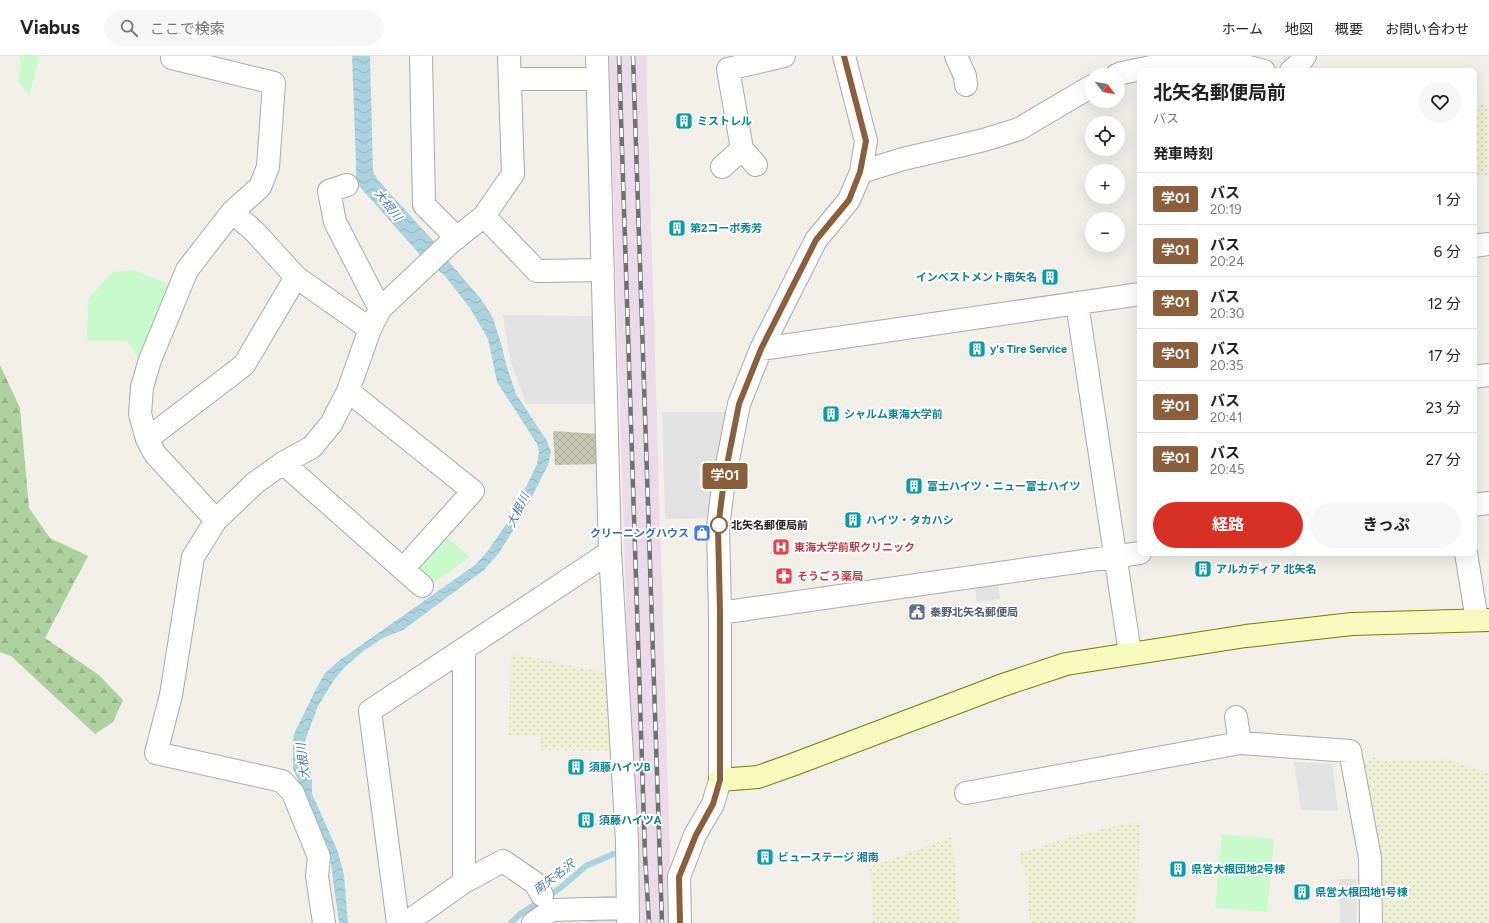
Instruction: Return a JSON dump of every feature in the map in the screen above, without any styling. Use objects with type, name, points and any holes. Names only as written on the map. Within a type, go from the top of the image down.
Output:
[{"type":"street","points":[[421,56],[424,205],[453,241]]},
{"type":"street","points":[[324,923],[317,876],[319,857],[293,793],[286,785],[282,781],[156,753],[171,695],[193,557],[216,520],[255,483],[283,463],[312,447],[331,424],[348,391],[370,328],[380,309],[453,241],[484,216],[513,174],[509,56]]},
{"type":"street","points":[[533,923],[552,910],[627,915],[626,841],[610,552],[598,79],[596,56]]},
{"type":"street","points":[[722,167],[749,157],[728,69],[784,56]]},
{"type":"street","points":[[682,921],[679,877],[696,835],[713,804],[720,780],[720,613],[718,528],[724,480],[739,404],[761,349],[816,240],[849,200],[860,172],[866,141],[844,56]]},
{"type":"street","points":[[956,56],[965,76],[966,85]]},
{"type":"street","points":[[1294,68],[1305,56]]},
{"type":"street","points":[[172,58],[274,83],[268,167],[260,187],[232,212],[187,270],[150,360],[142,387],[140,414],[147,439],[155,454],[216,520]]},
{"type":"street","points":[[1146,68],[1190,59],[1226,61],[1253,68]]},
{"type":"street","points":[[1125,72],[1137,70]]},
{"type":"street","points":[[510,79],[598,79]]},
{"type":"street","points":[[860,172],[903,159],[984,140],[1019,129],[1085,90]]},
{"type":"street","points":[[347,185],[329,191],[335,222],[380,309]]},
{"type":"street","points":[[232,212],[255,232],[296,277],[370,328]]},
{"type":"street","points":[[484,216],[537,271],[603,270]]},
{"type":"street","points":[[1477,246],[1489,244]]},
{"type":"street","points":[[147,439],[244,365],[296,277]]},
{"type":"street","points":[[761,349],[1137,294]]},
{"type":"street","points":[[1076,303],[1130,653]]},
{"type":"street","points":[[1477,376],[1489,374]]},
{"type":"street","points":[[348,391],[473,491],[403,569]]},
{"type":"street","points":[[283,463],[422,586]]},
{"type":"street","points":[[1477,505],[1489,503]]},
{"type":"street","points":[[398,923],[370,711],[610,552]]},
{"type":"street","points":[[720,613],[1137,553]]},
{"type":"street","points":[[720,780],[758,777],[785,768],[996,688],[1066,664],[1246,636],[1352,624],[1483,620],[1467,556]]},
{"type":"street","points":[[464,649],[464,882]]},
{"type":"street","points":[[1236,717],[1240,743]]},
{"type":"street","points":[[966,793],[1240,743],[1359,753],[1370,858],[1371,923]]},
{"type":"street","points":[[406,923],[464,882],[503,861],[535,883],[542,895]]},
{"type":"shaded area","points":[[609,56],[646,56],[672,923],[638,923],[630,730]]},
{"type":"shaded area","points":[[1489,103],[1489,175],[1477,176],[1477,108],[1480,104]]},
{"type":"shaded area","points":[[503,315],[597,316],[597,404],[526,404],[510,359]]},
{"type":"shaded area","points":[[662,412],[730,412],[712,518],[665,519]]},
{"type":"shaded area","points":[[553,431],[600,434],[600,464],[555,465]]},
{"type":"shaded area","points":[[998,583],[1000,599],[977,602],[975,586]]},
{"type":"shaded area","points":[[511,653],[608,673],[611,751],[540,750],[540,736],[509,736]]},
{"type":"shaded area","points":[[1371,757],[1387,761],[1447,759],[1489,773],[1489,923],[1379,923],[1360,760],[1369,762]]},
{"type":"shaded area","points":[[1294,762],[1332,764],[1338,811],[1301,810]]},
{"type":"shaded area","points":[[1140,822],[1136,923],[1030,923],[1026,876],[1018,853],[1082,834],[1122,824]]},
{"type":"shaded area","points":[[952,837],[960,923],[873,923],[870,867]]},
{"type":"shaded area","points":[[1339,879],[1356,879],[1357,923],[1340,923]]},
{"type":"shaded area","points":[[586,916],[620,917],[620,923],[588,923]]},
{"type":"green space","points":[[19,56],[40,56],[29,96],[17,80],[21,69]]},
{"type":"green space","points":[[134,270],[168,284],[139,361],[127,341],[87,341],[88,299],[113,272]]},
{"type":"green space","points":[[0,365],[20,408],[29,508],[50,538],[88,556],[45,638],[99,675],[123,700],[113,722],[95,734],[11,656],[0,652]]},
{"type":"green space","points":[[444,535],[470,557],[432,584],[419,573],[418,565]]},
{"type":"green space","points":[[1222,834],[1274,839],[1267,912],[1215,908]]},
{"type":"water","name":"大根川","points":[[352,56],[370,56],[373,171],[377,179],[437,245],[450,263],[481,299],[493,318],[516,394],[547,441],[551,452],[548,465],[524,512],[499,553],[484,570],[403,630],[383,638],[362,652],[344,668],[334,680],[318,706],[303,746],[303,755],[309,765],[312,778],[312,794],[338,852],[344,875],[348,923],[339,923],[329,849],[293,769],[294,734],[325,673],[340,660],[475,565],[487,552],[513,514],[537,464],[539,452],[537,444],[497,382],[488,339],[470,308],[445,276],[422,257],[360,187],[356,177]]},
{"type":"waterway","name":"南矢名沢","points":[[511,923],[520,914],[559,889],[586,866],[613,854]]},
{"type":"railway","points":[[619,56],[645,855],[649,923]]},
{"type":"railway","points":[[633,56],[662,923]]},
{"type":"bus line","name":"学01","points":[[680,923],[679,877],[696,835],[713,804],[720,780],[720,613],[718,528],[724,480],[739,404],[761,349],[816,240],[849,200],[860,172],[866,141],[844,56]]},
{"type":"place","name":"ミストレル","points":[[684,121]]},
{"type":"place","name":"第2コーポ秀芳","points":[[677,228]]},
{"type":"place","name":"インベストメント南矢名","points":[[1050,277]]},
{"type":"place","name":"y's Tire Service","points":[[977,349]]},
{"type":"place","name":"シャルム東海大学前","points":[[831,414]]},
{"type":"place","name":"富士ハイツ・ニュー富士ハイツ","points":[[914,486]]},
{"type":"place","name":"ハイツ・タカハシ","points":[[853,520]]},
{"type":"place","name":"北矢名郵便局前","points":[[719,525]]},
{"type":"place","name":"クリーニングハウス","points":[[702,533]]},
{"type":"place","name":"東海大学前駅クリニック","points":[[781,547]]},
{"type":"place","name":"アルカディア 北矢名","points":[[1203,569]]},
{"type":"place","name":"そうごう薬局","points":[[784,576]]},
{"type":"place","name":"秦野北矢名郵便局","points":[[917,612]]},
{"type":"place","name":"須藤ハイツB","points":[[576,767]]},
{"type":"place","name":"須藤ハイツA","points":[[586,820]]},
{"type":"place","name":"ビューステージ 湘南","points":[[765,857]]},
{"type":"place","name":"県営大根団地2号棟","points":[[1178,869]]},
{"type":"place","name":"県営大根団地1号棟","points":[[1302,892]]}]
